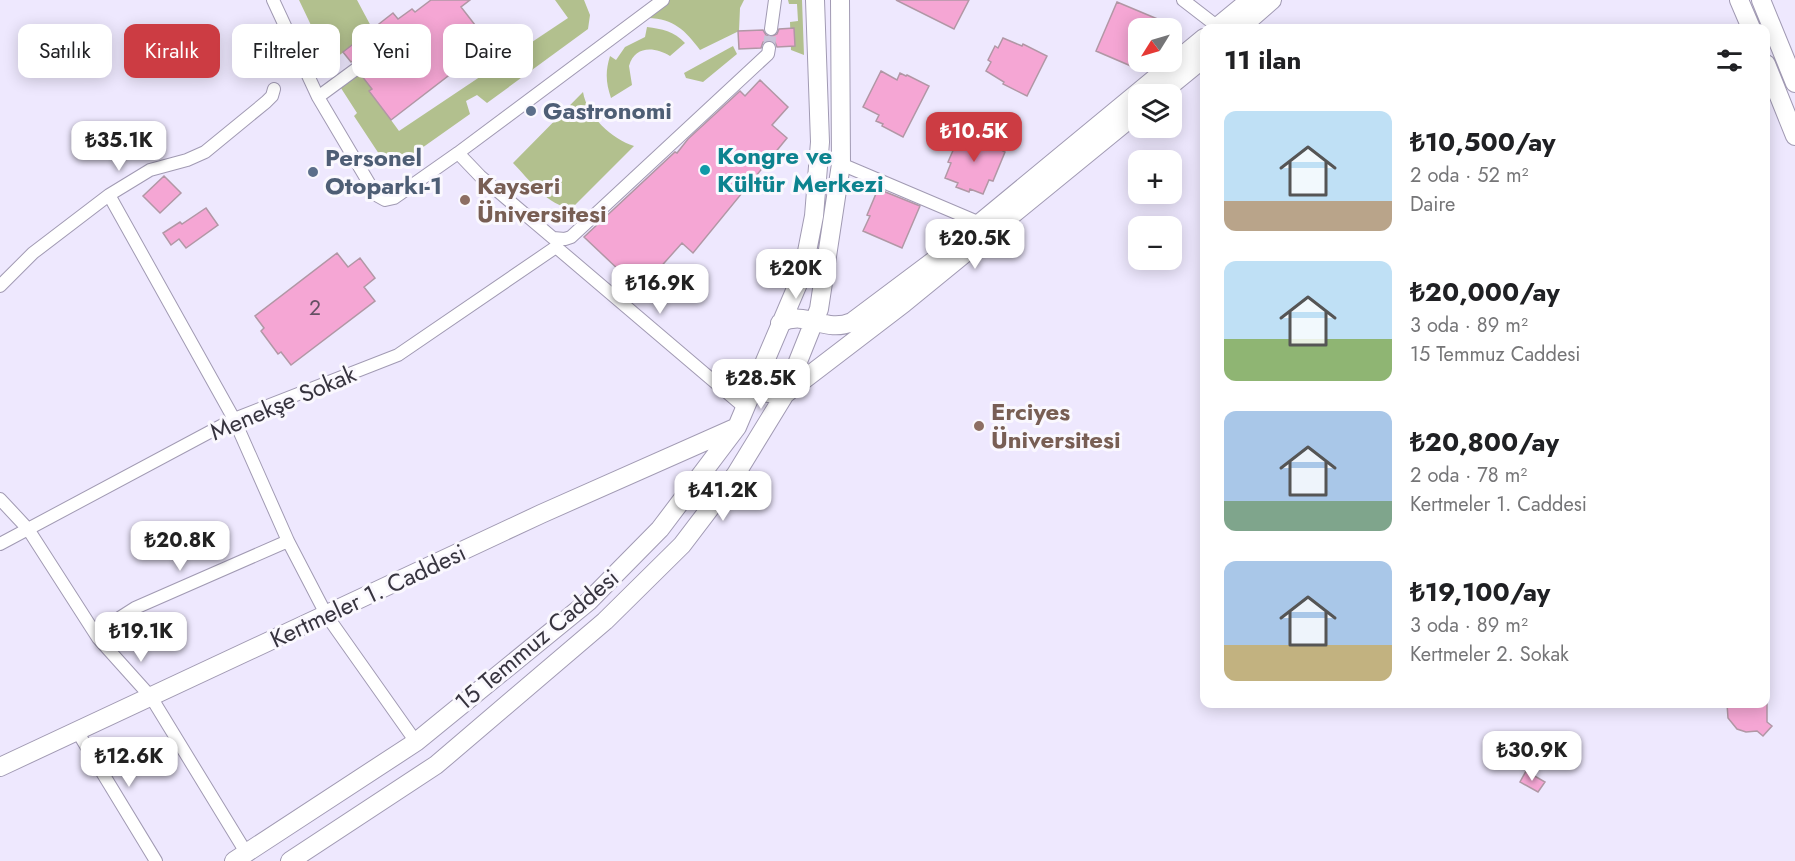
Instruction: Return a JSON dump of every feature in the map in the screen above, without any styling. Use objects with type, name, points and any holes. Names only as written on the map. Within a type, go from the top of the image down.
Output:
[{"type":"main road","name":"15 Temmuz Caddesi","points":[[240,857],[416,742],[589,602],[660,529],[736,427],[802,272],[814,216],[820,142],[815,0]]},
{"type":"main road","name":"15 Temmuz Caddesi","points":[[290,861],[436,765],[605,621],[682,546],[736,474],[785,394],[819,309],[841,164],[840,0]]},
{"type":"main road","points":[[1221,24],[1250,0]]},
{"type":"main road","points":[[1245,24],[1272,0]]},
{"type":"main road","points":[[1740,0],[1749,24]]},
{"type":"main road","points":[[1761,0],[1795,83]]},
{"type":"main road","points":[[780,323],[799,318],[834,327],[852,322],[980,223],[1200,42]]},
{"type":"main road","points":[[1172,84],[1200,61]]},
{"type":"main road","points":[[1770,74],[1795,136]]},
{"type":"main road","points":[[755,382],[768,393],[785,394],[941,274],[1128,120]]},
{"type":"main road","name":"Kertmeler 1. Caddesi","points":[[0,767],[541,514],[736,427]]},
{"type":"street","points":[[273,0],[318,97],[376,195],[385,200],[394,198],[458,153],[663,0]]},
{"type":"street","points":[[771,29],[776,0]]},
{"type":"street","points":[[1184,0],[1206,24]]},
{"type":"street","points":[[458,153],[480,176],[549,235],[558,239],[571,237],[768,54],[769,48]]},
{"type":"street","points":[[318,97],[352,72]]},
{"type":"street","points":[[0,286],[33,254],[109,195],[150,170],[187,160],[205,152],[266,102],[274,89]]},
{"type":"street","points":[[841,164],[980,223]]},
{"type":"street","points":[[109,195],[234,419],[288,541],[327,616],[416,742]]},
{"type":"street","name":"Menekşe Sokak","points":[[0,544],[234,419],[398,356],[556,247],[744,407]]},
{"type":"street","points":[[0,499],[28,529],[98,638],[151,697],[240,857]]},
{"type":"street","points":[[98,638],[110,624],[126,612],[288,541]]},
{"type":"street","points":[[77,731],[156,861]]},
{"type":"green space","points":[[299,0],[357,0],[370,24],[352,24],[352,46],[340,55],[340,24],[310,24]]},
{"type":"green space","points":[[555,0],[584,0],[590,15],[588,29],[533,69],[533,41],[568,18]]},
{"type":"green space","points":[[665,0],[744,0],[740,8],[739,31],[700,50],[672,23],[648,18]]},
{"type":"green space","points":[[788,0],[802,0],[804,55],[791,50],[790,22],[798,21],[797,4],[789,4]]},
{"type":"green space","points":[[647,27],[667,31],[685,43],[670,56],[652,50],[636,54],[629,66],[632,85],[611,98],[607,77],[610,56],[616,60],[625,47],[645,37]]},
{"type":"green space","points":[[733,46],[737,54],[703,82],[686,78],[684,73]]},
{"type":"green space","points":[[352,65],[352,78],[365,78],[377,95],[375,98],[399,131],[478,78],[521,78],[487,103],[477,95],[466,101],[470,114],[395,167],[388,157],[383,160],[354,116],[357,113],[339,85]]},
{"type":"green space","points":[[583,92],[585,101],[595,118],[617,138],[634,146],[572,208],[547,198],[513,163]]},
{"type":"building","points":[[431,0],[470,0],[461,7],[474,24],[443,24],[443,78],[445,78],[391,120],[369,91],[372,89],[363,78],[431,78],[431,24],[379,24],[393,13],[398,19],[412,9],[415,12]]},
{"type":"building","points":[[896,0],[969,0],[954,29]]},
{"type":"building","points":[[1117,2],[1155,18],[1128,18],[1128,65],[1096,51]]},
{"type":"building","points":[[794,28],[795,46],[777,47],[775,42],[770,40],[763,42],[761,48],[739,49],[738,31],[763,30],[770,37],[777,34],[779,29]]},
{"type":"building","points":[[1003,38],[1022,46],[1023,44],[1047,56],[1027,96],[1003,84],[1004,82],[986,71],[991,62],[988,60],[995,46],[998,48]]},
{"type":"building","points":[[352,45],[352,61],[351,62],[343,52]]},
{"type":"building","points":[[881,71],[897,80],[900,73],[907,75],[929,86],[903,137],[882,126],[883,124],[876,121],[879,115],[863,107]]},
{"type":"building","name":"Kongre ve Kültür Merkezi","points":[[760,80],[788,107],[772,125],[787,138],[693,253],[682,243],[640,290],[584,237],[675,152],[677,153],[688,139],[740,91],[745,96]]},
{"type":"building","points":[[961,132],[974,138],[975,136],[1005,152],[993,181],[989,180],[983,194],[956,187],[958,183],[945,178],[951,163],[948,162]]},
{"type":"building","points":[[164,176],[181,193],[160,213],[143,196]]},
{"type":"building","points":[[878,189],[920,206],[902,248],[863,231]]},
{"type":"building","points":[[206,208],[218,225],[186,248],[179,239],[171,245],[163,233]]},
{"type":"building","points":[[337,253],[348,267],[360,258],[375,278],[364,287],[375,301],[291,365],[281,352],[278,354],[261,331],[264,328],[255,316]]},
{"type":"building","points":[[1727,708],[1767,708],[1767,722],[1772,726],[1763,736],[1757,731],[1746,732],[1737,729],[1728,718]]},
{"type":"building","points":[[1526,771],[1545,782],[1538,792],[1520,782]]},
{"type":"tunnel","points":[[769,48],[771,29]]},
{"type":"place","name":"Gastronomi","points":[[531,111]]},
{"type":"place","name":"Kongre ve Kültür Merkezi","points":[[705,170]]},
{"type":"place","name":"Personel Otoparkı-1","points":[[313,172]]},
{"type":"place","name":"Kayseri Üniversitesi","points":[[465,200]]},
{"type":"place","name":"Erciyes Üniversitesi","points":[[979,426]]}]
